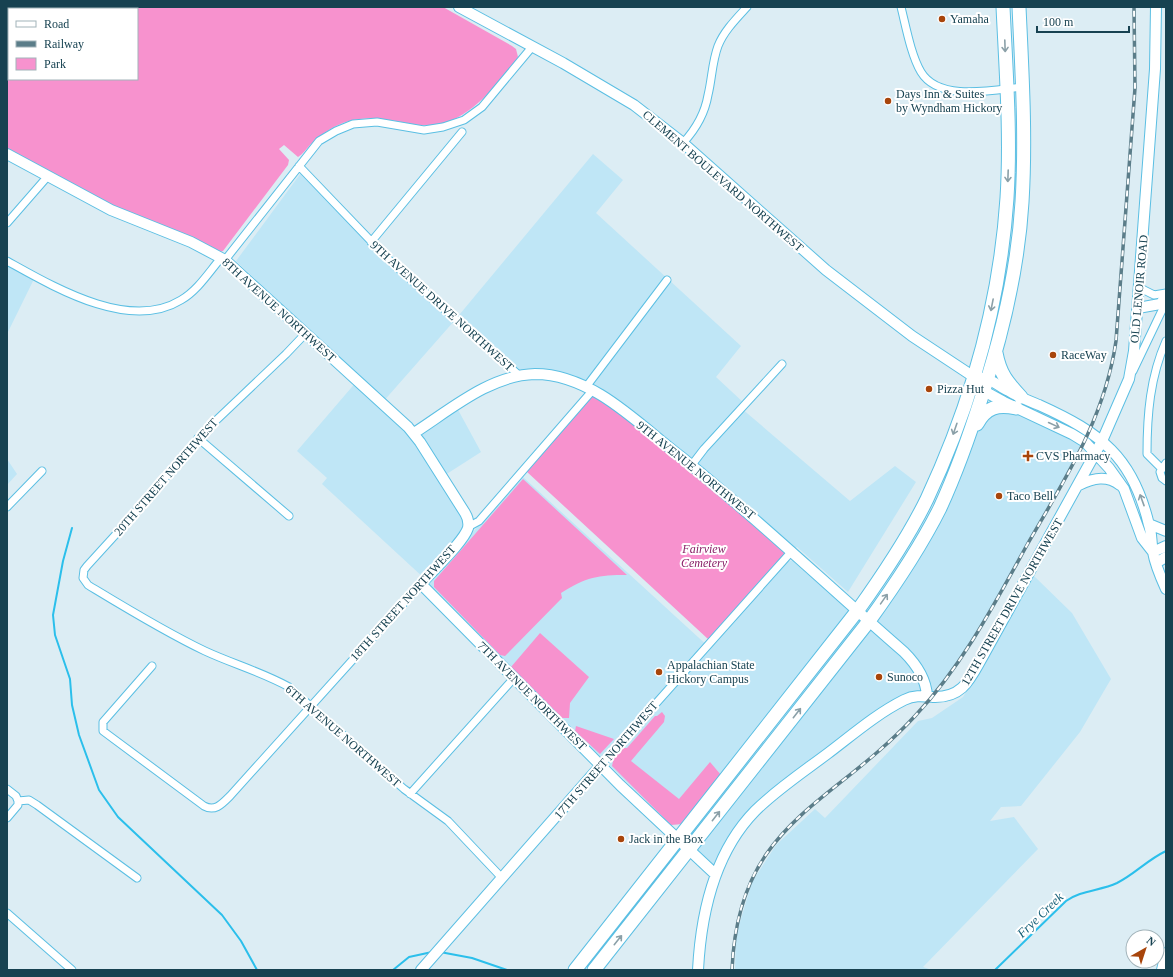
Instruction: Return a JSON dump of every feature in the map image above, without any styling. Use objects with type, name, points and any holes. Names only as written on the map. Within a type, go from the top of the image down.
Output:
[{"type":"highway","points":[[575,970],[858,610],[894,556],[926,499],[950,444],[974,377],[992,307],[1003,236],[1008,162],[1007,89],[1003,7]]},
{"type":"highway","points":[[968,441],[996,353],[1006,312],[1019,239],[1023,163],[1019,7]]},
{"type":"highway","points":[[594,970],[869,621],[906,566],[939,508],[968,441],[980,418],[987,410],[995,406],[1019,403],[998,367],[996,353]]},
{"type":"street","name":"CLEMENT BOULEVARD NORTHWEST","points":[[459,7],[616,93],[651,117],[683,143],[842,283],[912,336],[986,385],[1019,403],[1035,417],[1072,434],[1085,442],[1096,453]]},
{"type":"street","points":[[683,143],[701,117],[708,96],[714,56],[718,45],[723,35],[747,7]]},
{"type":"street","points":[[901,7],[917,64],[923,75],[932,83],[943,90],[956,91],[1022,87]]},
{"type":"street","name":"OLD LENOIR ROAD","points":[[1102,441],[1129,379],[1138,308],[1155,69],[1156,7]]},
{"type":"street","points":[[7,261],[54,285],[96,302],[125,311],[146,312],[160,310],[182,300],[196,288],[223,259],[319,141],[336,131],[353,124],[377,122],[424,130],[443,127],[464,120],[482,107],[532,47]]},
{"type":"street","points":[[371,242],[462,132]]},
{"type":"street","name":"8TH AVENUE NORTHWEST","points":[[7,154],[111,210],[191,242],[223,259],[414,433],[465,513],[468,527]]},
{"type":"street","name":"9TH AVENUE DRIVE NORTHWEST","points":[[299,166],[392,263],[520,376]]},
{"type":"street","points":[[7,223],[48,176]]},
{"type":"street","name":"18TH STREET NORTHWEST","points":[[152,666],[103,722],[103,731],[208,808],[220,806],[462,538],[468,527],[479,521],[589,389],[667,280]]},
{"type":"street","points":[[1140,288],[1154,295],[1166,293]]},
{"type":"street","points":[[1138,308],[1160,304],[1166,297]]},
{"type":"street","points":[[1129,379],[1166,302]]},
{"type":"street","name":"20TH STREET NORTHWEST","points":[[82,575],[86,566],[128,521],[198,438],[306,333]]},
{"type":"street","points":[[1166,341],[1152,378],[1147,437],[1147,454],[1164,466],[1161,475],[1166,481]]},
{"type":"street","points":[[691,466],[704,449],[782,364]]},
{"type":"street","name":"9TH AVENUE NORTHWEST","points":[[414,433],[482,391],[502,381],[520,376],[553,376],[589,389],[611,402],[735,501],[858,610],[913,660],[924,679],[927,696]]},
{"type":"street","name":"CLEMENT BOULEVARD NORTHWEST","points":[[1019,403],[1038,405],[1070,419],[1102,441]]},
{"type":"street","points":[[1035,417],[1038,405]]},
{"type":"street","points":[[198,438],[289,516]]},
{"type":"street","points":[[1102,441],[1124,465],[1133,479],[1145,506],[1149,524],[1152,552],[1166,589]]},
{"type":"street","name":"12TH STREET DRIVE NORTHWEST","points":[[698,970],[705,914],[715,874],[740,829],[765,802],[893,706],[910,698],[952,696],[962,689],[972,676],[1102,441]]},
{"type":"street","points":[[1096,453],[1124,489],[1142,538],[1152,552]]},
{"type":"street","points":[[7,507],[42,471]]},
{"type":"street","points":[[1079,485],[1093,479],[1106,478],[1114,480],[1124,489]]},
{"type":"street","points":[[1149,524],[1166,531]]},
{"type":"street","points":[[1152,552],[1166,546]]},
{"type":"street","name":"17TH STREET NORTHWEST","points":[[421,970],[792,551]]},
{"type":"street","points":[[1156,563],[1166,557]]},
{"type":"street","name":"6TH AVENUE NORTHWEST","points":[[82,575],[84,581],[88,585],[172,634],[205,651],[279,682],[296,692],[410,794],[448,821],[502,878]]},
{"type":"street","name":"7TH AVENUE NORTHWEST","points":[[420,584],[601,765],[715,874]]},
{"type":"street","points":[[410,794],[514,678]]},
{"type":"street","points":[[7,789],[16,796],[18,801],[18,805],[7,818]]},
{"type":"street","points":[[18,801],[29,800],[38,805],[137,878]]},
{"type":"street","points":[[7,913],[72,970]]},
{"type":"street","points":[[1162,970],[1166,954]]},
{"type":"shaded area","points":[[593,154],[623,180],[596,213],[741,346],[716,377],[745,404],[741,408],[850,501],[895,466],[916,482],[848,592],[797,547],[792,551],[576,383],[520,376],[455,320]]},
{"type":"shaded area","points":[[301,173],[389,266],[455,320],[382,403],[414,433],[456,406],[481,452],[442,477],[468,527],[425,579],[322,484],[327,478],[297,451],[357,381],[318,339],[236,261]]},
{"type":"shaded area","points":[[7,265],[34,279],[7,334]]},
{"type":"shaded area","points":[[1004,405],[1085,442],[960,662],[932,697],[910,698],[756,811],[715,874],[689,850],[888,593],[980,418]]},
{"type":"shaded area","points":[[7,459],[17,474],[7,485]]},
{"type":"shaded area","name":"Appalachian State Hickory Campus","points":[[523,477],[710,648],[787,562],[793,560],[849,610],[848,618],[682,824],[671,825],[538,696],[432,589],[429,584],[430,579]]},
{"type":"shaded area","points":[[1034,576],[1072,613],[1111,679],[1080,732],[1021,806],[1001,807],[990,821],[1014,817],[1038,849],[923,967],[932,970],[735,970],[736,935],[752,882],[776,845],[815,809],[825,818],[918,721],[932,718],[963,697]]},
{"type":"green space","points":[[7,7],[443,7],[516,49],[518,57],[515,63],[483,99],[458,117],[444,123],[429,125],[373,118],[357,119],[343,123],[328,130],[298,157],[284,145],[279,149],[289,160],[288,165],[223,251],[220,252],[111,206],[7,150]]},
{"type":"green space","name":"Fairview Cemetery","points":[[593,394],[644,430],[787,552],[708,639],[526,471]]},
{"type":"green space","points":[[523,479],[627,575],[600,576],[592,578],[578,583],[561,593],[562,598],[505,656],[500,655],[434,587],[434,581]]},
{"type":"green space","points":[[540,633],[589,677],[570,703],[569,718],[561,718],[511,667]]},
{"type":"green space","points":[[662,712],[665,716],[664,722],[631,761],[679,799],[710,762],[721,775],[682,824],[671,825],[612,766],[614,757],[621,748],[627,748],[655,716]]},
{"type":"green space","points":[[576,726],[614,739],[600,754],[575,731]]},
{"type":"waterway","points":[[72,528],[63,561],[53,615],[55,635],[70,679],[72,705],[79,735],[99,790],[118,817],[222,915],[241,941],[257,970]]},
{"type":"waterway","name":"Frye Creek","points":[[995,970],[1066,901],[1072,897],[1111,886],[1166,851]]},
{"type":"waterway","name":"Frye Creek","points":[[393,970],[409,957],[432,952]]},
{"type":"waterway","name":"Frye Creek","points":[[440,952],[472,958],[507,970]]},
{"type":"railway","points":[[732,970],[738,920],[751,881],[770,849],[794,822],[883,747],[915,716],[948,677],[1002,590],[1069,472],[1093,422],[1111,369],[1116,341],[1135,88],[1134,7]]},
{"type":"place","name":"Yamaha","points":[[942,19]]},
{"type":"place","name":"Days Inn & Suites by Wyndham Hickory","points":[[888,101]]},
{"type":"place","name":"RaceWay","points":[[1053,355]]},
{"type":"place","name":"Pizza Hut","points":[[929,389]]},
{"type":"place","name":"CVS Pharmacy","points":[[1028,456]]},
{"type":"place","name":"Taco Bell","points":[[999,496]]},
{"type":"place","name":"Appalachian State Hickory Campus","points":[[659,672]]},
{"type":"place","name":"Sunoco","points":[[879,677]]},
{"type":"place","name":"Jack in the Box","points":[[621,839]]}]
